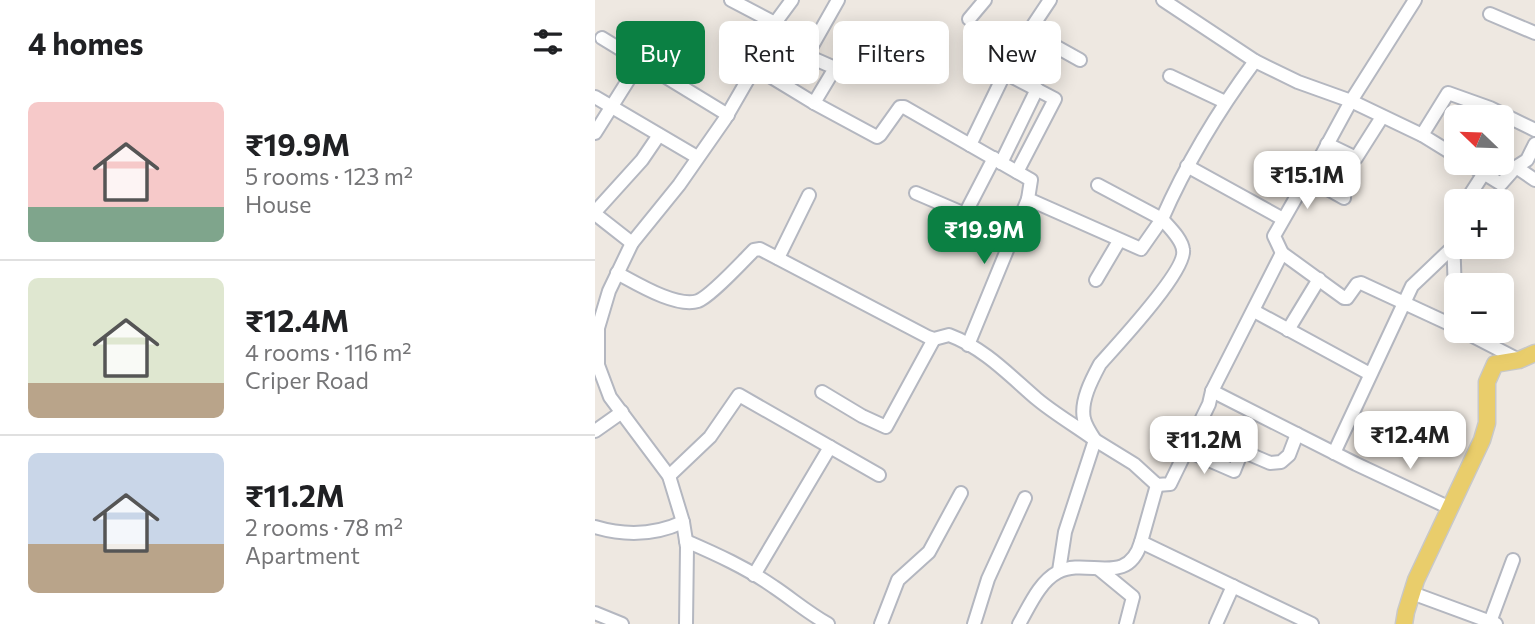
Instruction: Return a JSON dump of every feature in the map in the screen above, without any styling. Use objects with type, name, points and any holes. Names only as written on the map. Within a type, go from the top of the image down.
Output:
[{"type":"main road","points":[[1404,624],[1412,593],[1482,440],[1487,423],[1487,380],[1495,364],[1518,360],[1535,353]]},
{"type":"street","points":[[731,0],[771,21]]},
{"type":"street","points":[[776,21],[792,0]]},
{"type":"street","points":[[814,103],[835,68],[810,57],[808,52],[838,0]]},
{"type":"street","points":[[969,19],[985,0]]},
{"type":"street","points":[[1035,21],[1050,0]]},
{"type":"street","points":[[1163,0],[1255,61],[1298,82],[1351,101],[1444,149]]},
{"type":"street","points":[[1415,0],[1351,101],[1274,237],[1282,253],[1345,298],[1359,283],[1444,320]]},
{"type":"street","points":[[1490,14],[1535,33]]},
{"type":"street","points":[[602,38],[616,47]]},
{"type":"street","points":[[1061,49],[1080,60]]},
{"type":"street","points":[[1028,199],[1141,250],[1162,219],[1187,166],[1225,102],[1255,61]]},
{"type":"street","points":[[1170,76],[1225,102]]},
{"type":"street","points":[[595,133],[625,84]]},
{"type":"street","points":[[678,84],[728,114]]},
{"type":"street","points":[[686,624],[686,541],[683,522],[669,476],[610,397],[596,366],[597,321],[632,243],[679,185],[728,114],[745,84]]},
{"type":"street","points":[[784,84],[877,137],[900,107],[904,107],[1031,180],[1028,199],[968,345]]},
{"type":"street","points":[[969,145],[1000,84]]},
{"type":"street","points":[[1017,172],[1055,99],[1026,84]]},
{"type":"street","points":[[916,193],[965,214],[1037,89]]},
{"type":"street","points":[[1422,135],[1448,93],[1490,108],[1535,130]]},
{"type":"street","points":[[595,97],[697,157]]},
{"type":"street","points":[[1327,144],[1356,158],[1382,117]]},
{"type":"street","points":[[632,243],[595,213],[642,160],[659,135]]},
{"type":"street","points":[[1514,169],[1527,160],[1535,144]]},
{"type":"street","points":[[1187,166],[1283,219]]},
{"type":"street","points":[[1516,167],[1535,180]]},
{"type":"street","points":[[1487,175],[1502,184],[1509,175]]},
{"type":"street","points":[[1308,180],[1344,198]]},
{"type":"street","points":[[1059,571],[1072,508],[1095,440],[1084,418],[1093,377],[1100,364],[1166,286],[1184,252],[1162,219],[1098,185]]},
{"type":"street","points":[[778,258],[809,195]]},
{"type":"street","points":[[1096,280],[1119,241]]},
{"type":"street","points":[[617,273],[666,296],[691,302],[702,299],[754,250],[760,249],[934,339],[949,335],[968,345],[1000,365],[1038,399],[1095,440],[1134,464],[1157,485],[1170,484],[1188,451],[1212,391],[1282,253]]},
{"type":"street","points":[[1334,453],[1415,283],[1444,255]]},
{"type":"street","points":[[1288,330],[1319,279]]},
{"type":"street","points":[[1254,311],[1370,374]]},
{"type":"street","points":[[822,392],[886,427],[934,339]]},
{"type":"street","points":[[1486,343],[1518,360]]},
{"type":"street","points":[[1212,391],[1450,508]]},
{"type":"street","points":[[669,476],[710,437],[739,396],[879,475]]},
{"type":"street","points":[[595,431],[622,412]]},
{"type":"street","points":[[1188,451],[1234,471],[1243,451],[1271,463],[1281,463],[1289,454],[1297,434]]},
{"type":"street","points":[[754,575],[830,447]]},
{"type":"street","points":[[1019,624],[1041,587],[1059,571],[1129,564],[1138,552],[1157,485]]},
{"type":"street","points":[[881,624],[898,580],[929,552],[961,493]]},
{"type":"street","points":[[974,624],[988,579],[1025,498]]},
{"type":"street","points":[[595,527],[619,533],[654,532],[683,522]]},
{"type":"street","points":[[686,541],[719,555],[754,575],[809,614],[828,624]]},
{"type":"street","points":[[1141,542],[1312,624]]},
{"type":"street","points":[[1412,593],[1493,623],[1513,560]]},
{"type":"street","points":[[1099,569],[1134,599],[1126,624]]},
{"type":"street","points":[[1216,624],[1233,586]]},
{"type":"street","points":[[595,613],[622,624]]}]
